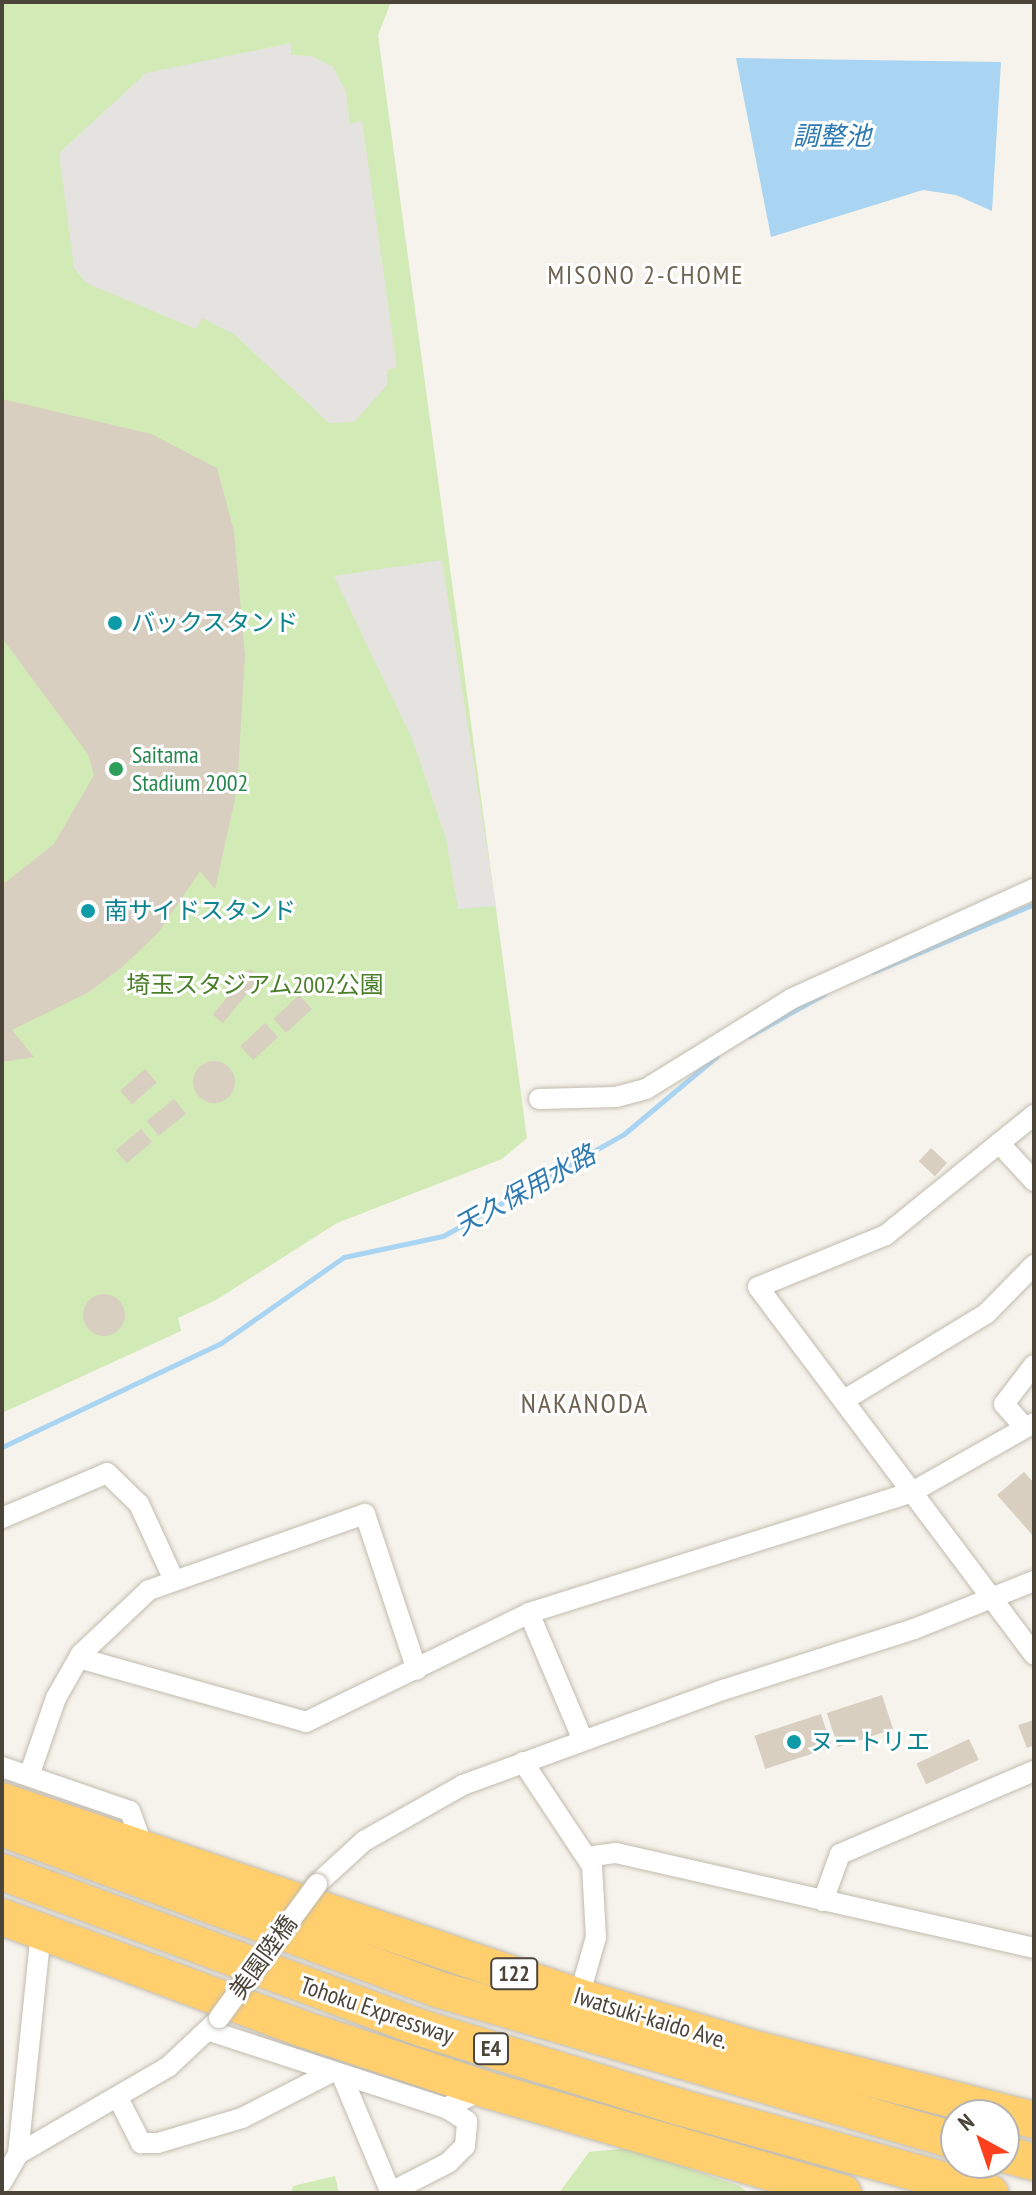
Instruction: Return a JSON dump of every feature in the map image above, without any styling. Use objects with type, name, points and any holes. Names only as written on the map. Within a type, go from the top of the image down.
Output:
[{"type":"highway","name":"Iwatsuki-kaido Ave.","points":[[2,1801],[579,1997],[759,2050],[1034,2120]]},
{"type":"highway","name":"Tohoku Expressway","points":[[2,1828],[437,1989],[940,2136]]},
{"type":"highway","name":"Tohoku Expressway","points":[[2,1872],[421,2028],[679,2107],[990,2193]]},
{"type":"highway","points":[[2,1917],[484,2089],[843,2193]]},
{"type":"street","points":[[539,1099],[616,1097],[646,1089],[791,999],[1034,889]]},
{"type":"street","points":[[1034,1115],[886,1235],[758,1287],[846,1399],[1034,1655]]},
{"type":"street","points":[[999,1143],[1034,1181]]},
{"type":"street","points":[[846,1399],[986,1314],[1034,1265]]},
{"type":"street","points":[[79,1658],[306,1722],[529,1613],[912,1492],[1029,1426],[1004,1404],[1034,1365]]},
{"type":"street","points":[[2,1518],[107,1473],[139,1504],[173,1578]]},
{"type":"street","points":[[29,1776],[56,1698],[79,1658],[119,1615],[173,1578],[365,1514],[417,1670]]},
{"type":"street","name":"美園陸橋","points":[[18,2154],[168,2067],[214,2024],[317,1884],[364,1841],[398,1819],[523,1762],[991,1600],[1034,1581]]},
{"type":"street","points":[[529,1613],[583,1740]]},
{"type":"street","points":[[523,1762],[592,1866],[596,1937],[579,1997]]},
{"type":"street","points":[[2,1767],[130,1811],[145,1852]]},
{"type":"street","points":[[823,1901],[840,1854],[1034,1771]]},
{"type":"street","points":[[587,1857],[616,1853],[1034,1948]]},
{"type":"street","points":[[2,2182],[18,2154],[27,2027],[41,1933]]},
{"type":"street","points":[[214,2024],[336,2074],[446,2108],[467,2121],[465,2146],[448,2163],[391,2193],[336,2074]]},
{"type":"street","points":[[118,2098],[141,2143],[158,2143],[242,2118],[336,2074]]},
{"type":"street","points":[[446,2108],[484,2089]]},
{"type":"green space","name":"埼玉スタジアム2002公園","points":[[2,2],[391,2],[378,35],[527,1138],[502,1159],[337,1223],[216,1300],[178,1318],[181,1331],[2,1413]]},
{"type":"green space","points":[[629,2148],[740,2186],[748,2193],[559,2193],[589,2152]]},
{"type":"green space","points":[[335,2176],[339,2193],[291,2193],[293,2186]]},
{"type":"shaded area","points":[[291,43],[291,55],[312,56],[333,67],[346,92],[350,124],[362,120],[397,367],[387,370],[387,385],[354,422],[329,423],[235,335],[202,318],[196,329],[86,283],[74,268],[59,153],[146,73]]},
{"type":"shaded area","points":[[442,560],[496,906],[458,909],[446,839],[413,741],[334,576]]},
{"type":"water","name":"調整池","points":[[736,58],[1001,62],[992,211],[956,195],[923,190],[771,237]]},
{"type":"building","name":"Saitama Stadium 2002","points":[[2,399],[151,434],[217,468],[234,531],[245,655],[237,790],[215,889],[200,871],[158,933],[121,968],[89,992],[12,1030],[34,1057],[2,1062],[2,885],[54,844],[94,775],[88,754],[2,638]]},
{"type":"building","points":[[250,969],[260,977],[223,1023],[213,1015]]},
{"type":"building","points":[[299,995],[312,1009],[286,1033],[273,1019]]},
{"type":"building","points":[[265,1023],[278,1037],[253,1060],[240,1046]]},
{"type":"building","points":[[214,1061],[229,1067],[235,1082],[229,1097],[214,1103],[199,1097],[193,1082],[199,1067]]},
{"type":"building","points":[[145,1069],[157,1083],[132,1104],[120,1091]]},
{"type":"building","points":[[174,1099],[186,1114],[159,1136],[147,1121]]},
{"type":"building","points":[[141,1129],[152,1142],[127,1163],[116,1150]]},
{"type":"building","points":[[931,1148],[947,1163],[935,1176],[919,1161]]},
{"type":"building","points":[[104,1294],[119,1300],[125,1315],[119,1330],[104,1336],[89,1330],[83,1315],[89,1300]]},
{"type":"building","points":[[1024,1472],[1034,1483],[1034,1537],[997,1495]]},
{"type":"building","points":[[882,1695],[893,1729],[838,1747],[827,1713]]},
{"type":"building","name":"ヌートリエ","points":[[821,1714],[832,1747],[765,1769],[754,1736]]},
{"type":"building","points":[[1034,1720],[1034,1745],[1027,1748],[1018,1725]]},
{"type":"building","points":[[969,1739],[979,1760],[926,1784],[916,1764]]},
{"type":"waterway","name":"天久保用水路","points":[[873,972],[1034,904]]},
{"type":"waterway","name":"天久保用水路","points":[[749,1036],[824,994]]},
{"type":"waterway","name":"天久保用水路","points":[[2,1447],[221,1343],[344,1257],[443,1236],[624,1134],[717,1056]]},
{"type":"place","name":"バックスタンド","points":[[115,623]]},
{"type":"place","name":"Saitama Stadium 2002","points":[[116,769]]},
{"type":"place","name":"南サイドスタンド","points":[[88,911]]},
{"type":"place","name":"ヌートリエ","points":[[794,1742]]},
{"type":"district","name":"MISONO 2-CHOME","points":[[646,275]]},
{"type":"district","name":"NAKANODA","points":[[585,1403]]}]
